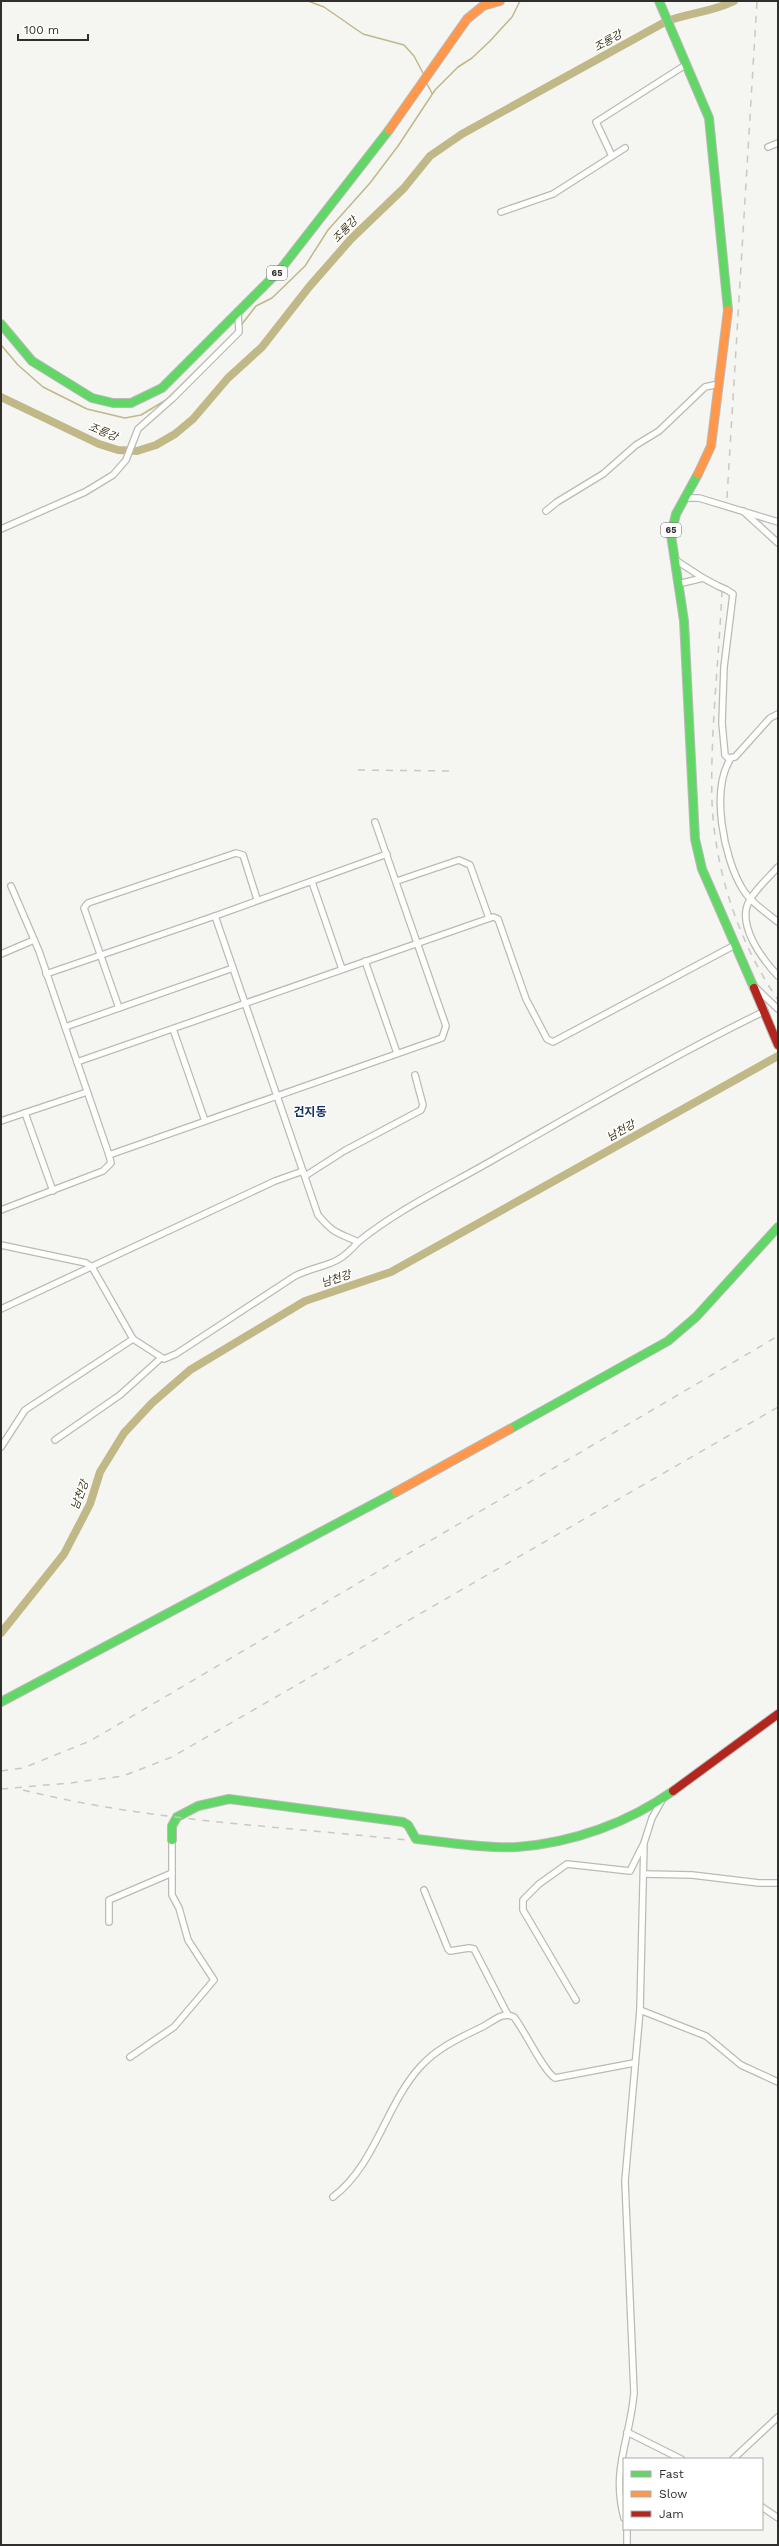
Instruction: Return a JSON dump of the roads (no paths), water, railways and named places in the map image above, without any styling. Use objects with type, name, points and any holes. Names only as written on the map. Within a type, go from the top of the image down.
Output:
[{"type":"main road","name":"65","points":[[1,324],[32,361],[59,380],[92,398],[106,402],[125,404],[138,400],[162,388],[280,270],[363,167],[467,19],[483,6],[500,1]]},
{"type":"main road","name":"65","points":[[659,2],[709,118],[728,291],[728,318],[711,446],[700,470],[683,498],[671,528],[684,621],[696,847],[702,869],[754,985],[778,1045]]},
{"type":"main road","points":[[1,1702],[428,1474],[668,1341],[696,1317],[778,1227]]},
{"type":"main road","points":[[172,1840],[172,1826],[177,1817],[206,1804],[236,1799],[402,1822],[408,1825],[416,1839],[486,1846],[529,1846],[554,1842],[591,1832],[649,1808],[778,1714]]},
{"type":"street","points":[[612,156],[596,122],[687,64]]},
{"type":"street","points":[[768,147],[778,143]]},
{"type":"street","points":[[501,212],[553,194],[625,148]]},
{"type":"street","points":[[1,529],[98,485],[113,475],[126,460],[132,440],[141,426],[173,398],[238,334],[240,327],[238,312]]},
{"type":"street","points":[[546,511],[557,502],[603,474],[636,446],[659,432],[705,387],[719,387]]},
{"type":"street","points":[[683,498],[698,498],[740,509],[778,522]]},
{"type":"street","points":[[740,509],[778,543]]},
{"type":"street","points":[[674,558],[703,578],[733,594],[724,667],[722,723],[723,747],[725,755],[731,758]]},
{"type":"street","points":[[678,584],[703,578]]},
{"type":"street","points":[[778,714],[770,718],[735,757],[731,758],[723,773],[725,839],[733,871],[750,898],[778,922]]},
{"type":"street","points":[[109,1155],[276,1095],[442,1038],[447,1030],[397,881],[375,822]]},
{"type":"street","points":[[118,1008],[86,906],[165,876],[233,853],[240,853],[243,855],[256,899]]},
{"type":"street","points":[[46,974],[214,916],[256,899],[312,882],[387,854]]},
{"type":"street","points":[[397,881],[459,860],[464,861],[470,865],[489,918]]},
{"type":"street","points":[[778,867],[750,898],[746,913],[748,926],[764,960],[778,976]]},
{"type":"street","points":[[312,882],[342,969]]},
{"type":"street","points":[[1,1210],[103,1171],[111,1164],[34,940],[11,886]]},
{"type":"street","points":[[214,916],[246,1004],[318,1215],[333,1232],[358,1242]]},
{"type":"street","points":[[77,1062],[489,918],[498,919],[526,999],[547,1040],[554,1042],[735,945]]},
{"type":"street","points":[[1,954],[34,940]]},
{"type":"street","points":[[365,961],[396,1053]]},
{"type":"street","points":[[64,1027],[233,968]]},
{"type":"street","points":[[754,985],[778,1009]]},
{"type":"street","points":[[55,1440],[120,1395],[161,1358],[176,1354],[295,1276],[311,1268],[333,1264],[379,1226],[703,1041],[765,1011]]},
{"type":"street","points":[[173,1029],[204,1121]]},
{"type":"street","points":[[1,1309],[275,1181],[304,1173],[344,1150],[421,1110],[423,1105],[415,1075]]},
{"type":"street","points":[[1,1121],[87,1092]]},
{"type":"street","points":[[25,1113],[53,1191]]},
{"type":"street","points":[[1,1245],[86,1263],[92,1267],[132,1339],[161,1358]]},
{"type":"street","points":[[1,1447],[25,1410],[132,1339]]},
{"type":"street","points":[[576,2000],[523,1910],[523,1900],[539,1884],[567,1864],[630,1871],[644,1843],[652,1818],[663,1798]]},
{"type":"street","points":[[130,2057],[174,2027],[214,1980],[187,1936],[179,1908],[172,1895],[172,1840]]},
{"type":"street","points":[[623,2512],[618,2483],[634,2393],[625,2181],[632,2126],[634,2063],[640,2010],[644,1843]]},
{"type":"street","points":[[109,1922],[109,1900],[172,1873]]},
{"type":"street","points":[[644,1874],[692,1875],[759,1883],[778,1883]]},
{"type":"street","points":[[424,1890],[448,1949],[450,1951],[472,1948],[474,1950],[508,2015]]},
{"type":"street","points":[[640,2010],[706,2036],[735,2061],[778,2082]]},
{"type":"street","points":[[333,2197],[347,2186],[359,2172],[404,2089],[420,2068],[440,2048],[501,2016],[508,2015],[514,2017],[526,2033],[547,2071],[555,2078],[634,2063]]},
{"type":"street","points":[[734,2458],[778,2417]]},
{"type":"street","points":[[628,2432],[679,2458]]},
{"type":"street","points":[[763,2508],[778,2518]]},
{"type":"street","points":[[627,2530],[627,2545]]},
{"type":"waterway","points":[[308,1],[324,7],[363,34],[404,45],[414,56],[424,75]]},
{"type":"waterway","points":[[242,324],[256,306],[272,298],[305,266],[328,230],[370,183],[398,146],[435,90],[458,67],[472,58],[490,41],[512,17],[520,1]]},
{"type":"waterway","name":"조롱강","points":[[1,397],[99,444],[118,450],[137,451],[156,445],[175,434],[193,419],[228,378],[262,347],[309,287],[351,239],[404,188],[430,156],[462,134],[665,22],[682,16],[717,8],[734,1]]},
{"type":"waterway","points":[[427,84],[432,93]]},
{"type":"waterway","points":[[1,345],[18,365],[43,387],[87,409],[125,418],[141,415],[166,400],[237,330]]},
{"type":"waterway","name":"남천강","points":[[1,1633],[64,1554],[90,1504],[100,1472],[124,1433],[152,1403],[190,1370],[305,1301],[391,1272],[778,1056]]},
{"type":"railway","points":[[727,498],[757,1]]},
{"type":"railway","points":[[722,590],[712,749],[712,802],[714,828],[724,880],[741,931],[764,978],[778,1000]]},
{"type":"railway","points":[[358,770],[451,771]]},
{"type":"railway","points":[[1,1771],[23,1768],[90,1741],[778,1336]]},
{"type":"railway","points":[[1,1789],[70,1783],[123,1776],[172,1757],[778,1407]]},
{"type":"railway","points":[[23,1790],[118,1809],[165,1816],[406,1840]]},
{"type":"district","name":"건지동","points":[[310,1112]]}]
